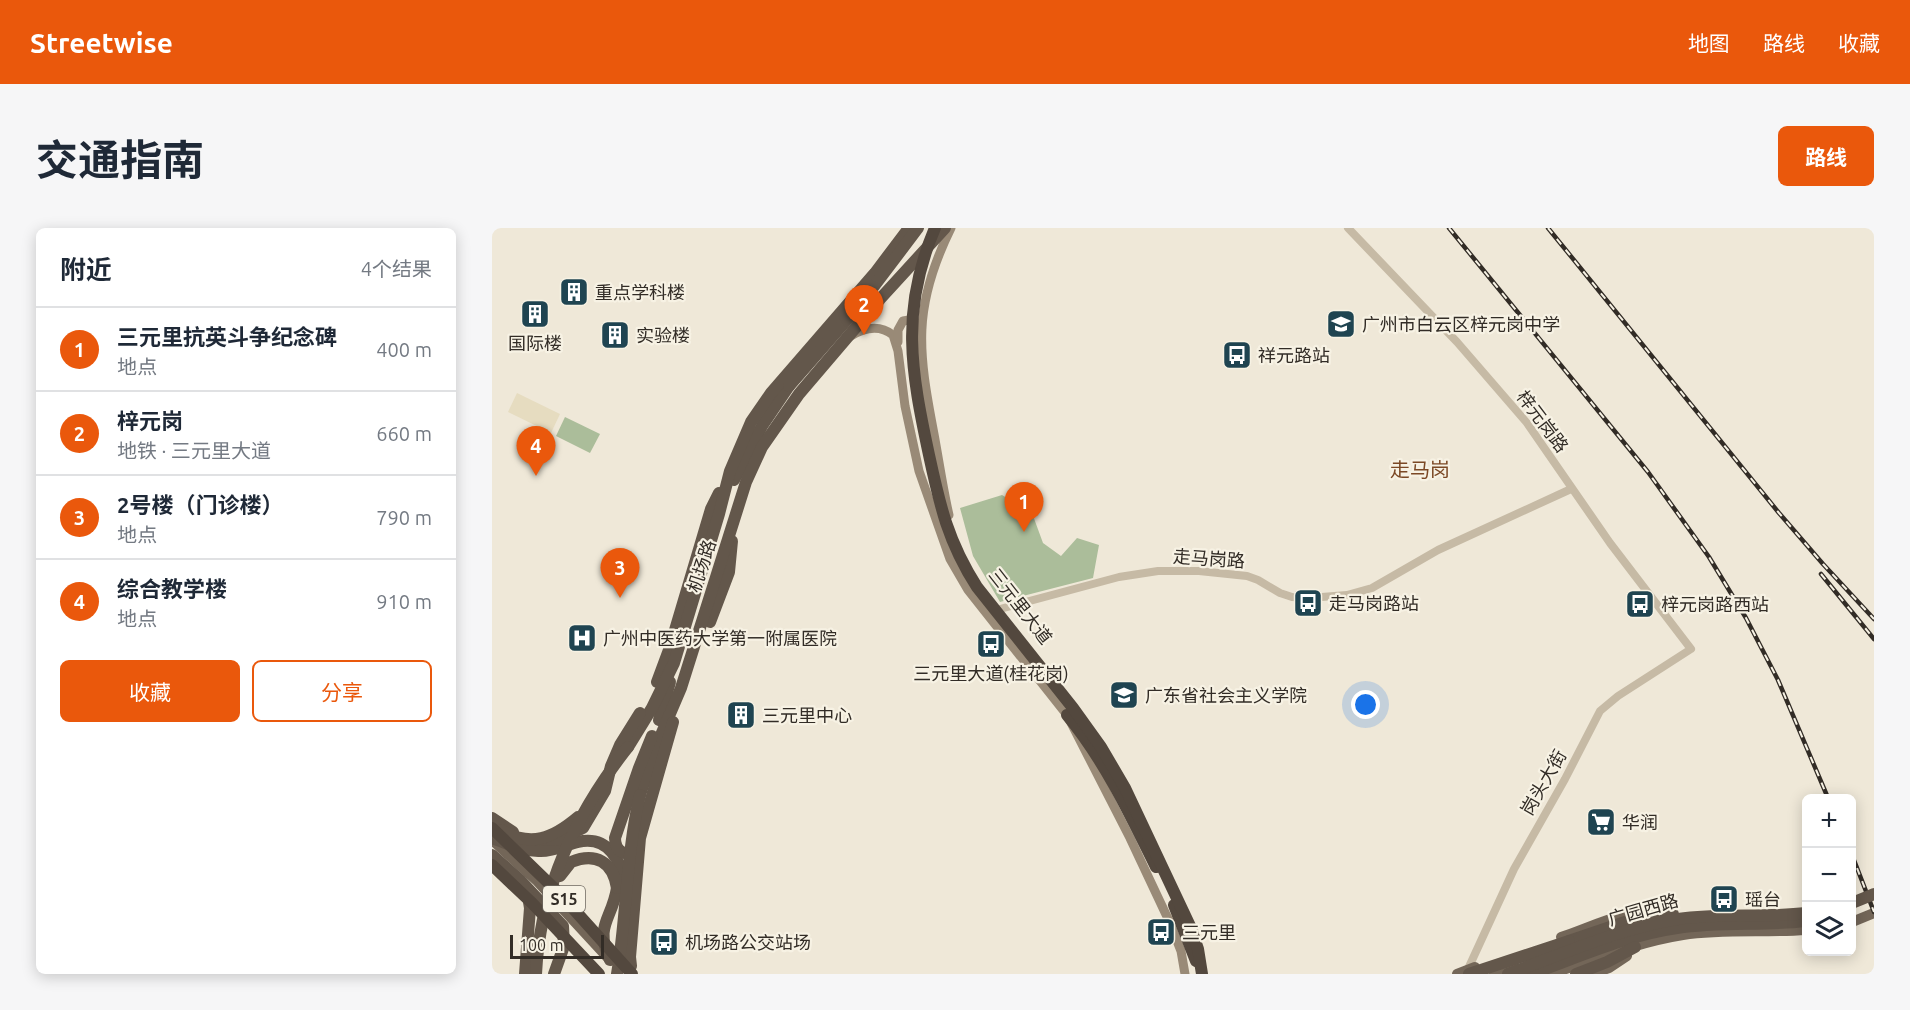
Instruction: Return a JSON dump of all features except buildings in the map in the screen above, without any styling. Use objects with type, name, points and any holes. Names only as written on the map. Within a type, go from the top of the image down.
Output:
[{"type":"highway","name":"机场路","points":[[536,974],[538,949],[558,866],[583,812],[652,708],[674,663],[688,600],[719,514],[726,482],[737,451],[756,413],[909,228]]},
{"type":"highway","points":[[719,514],[753,442],[774,406],[859,306],[918,228]]},
{"type":"highway","points":[[935,228],[924,256],[915,292],[911,352],[919,409],[940,508],[949,535],[977,587],[1078,714],[1115,771],[1190,927],[1198,949],[1202,974]]},
{"type":"highway","name":"机场路","points":[[681,688],[696,643],[711,620],[729,573],[732,557],[732,528],[750,472],[768,436],[795,399],[842,343],[945,228]]},
{"type":"highway","points":[[865,284],[872,283],[879,288],[880,299]]},
{"type":"highway","points":[[492,818],[513,832],[538,840],[561,839],[580,832],[583,828],[605,791],[611,766],[620,745],[659,678],[688,600],[711,509],[726,482]]},
{"type":"highway","points":[[638,851],[627,854],[619,851],[615,845],[615,838],[639,768],[664,707],[674,663]]},
{"type":"highway","points":[[617,974],[626,908],[631,834],[640,795],[655,749],[681,688]]},
{"type":"highway","points":[[631,972],[630,957],[638,851],[643,823],[681,688]]},
{"type":"highway","points":[[1067,715],[1114,783],[1175,908],[1202,974]]},
{"type":"highway","points":[[494,832],[534,840],[543,838],[559,832],[583,812]]},
{"type":"highway","points":[[494,832],[515,847],[539,851],[589,841],[604,845],[619,861],[624,881],[626,908]]},
{"type":"highway","name":"S15","points":[[494,832],[560,894],[631,972]]},
{"type":"highway","points":[[492,855],[521,881],[563,926],[564,946],[554,974]]},
{"type":"highway","points":[[548,900],[567,864],[593,858],[602,861],[611,869],[617,888],[603,935],[604,946],[610,960]]},
{"type":"highway","name":"S15","points":[[492,865],[532,903],[599,974]]},
{"type":"highway","points":[[521,881],[529,897],[530,908],[525,974]]},
{"type":"highway","points":[[1856,899],[1874,894]]},
{"type":"highway","points":[[1856,910],[1874,903]]},
{"type":"highway","points":[[1469,971],[1631,920],[1673,914]]},
{"type":"highway","points":[[1511,971],[1665,922],[1704,917],[1802,919]]},
{"type":"highway","points":[[1531,974],[1635,937],[1666,930],[1802,919]]},
{"type":"highway","points":[[1576,974],[1607,962],[1635,947]]},
{"type":"main road","name":"三元里大道","points":[[951,228],[929,281],[921,335],[924,381],[950,517],[964,556],[1000,609],[1080,708],[1110,753],[1180,896],[1198,938],[1203,958]]},
{"type":"main road","points":[[898,351],[898,330],[903,321],[909,320],[917,323],[921,335]]},
{"type":"main road","name":"三元里大道","points":[[842,343],[857,332],[875,328],[884,329],[892,335],[898,351],[910,431],[919,471],[942,539],[962,582],[1067,715],[1130,838],[1170,923],[1181,951],[1185,974]]},
{"type":"main road","points":[[910,383],[933,508]]},
{"type":"main road","points":[[494,832],[610,960],[631,972]]},
{"type":"main road","points":[[492,871],[530,908]]},
{"type":"main road","points":[[1457,974],[1629,914],[1647,911],[1673,914]]},
{"type":"main road","name":"广园西路","points":[[1494,974],[1511,971],[1673,914],[1802,919]]},
{"type":"main road","name":"广园西路","points":[[1551,974],[1665,938],[1802,920]]},
{"type":"main road","points":[[563,926],[605,974]]},
{"type":"main road","points":[[1593,974],[1616,964],[1635,947]]},
{"type":"main road","points":[[1202,974],[1203,958]]},
{"type":"main road","points":[[1481,965],[1511,971]]},
{"type":"street","name":"梓元岗路","points":[[1348,228],[1457,342],[1527,423],[1610,543],[1691,649]]},
{"type":"street","name":"走马岗路","points":[[1000,609],[1119,577],[1158,571],[1247,576],[1285,596],[1299,598],[1347,595],[1372,588],[1438,550],[1571,489]]},
{"type":"street","name":"岗头大街","points":[[1469,971],[1514,869],[1600,711],[1618,696],[1691,649]]},
{"type":"green space","points":[[565,417],[600,434],[590,453],[556,436]]},
{"type":"green space","points":[[1002,495],[1032,513],[1043,543],[1061,556],[1077,538],[1099,545],[1093,578],[1000,602],[973,556],[960,508]]},
{"type":"shaded area","points":[[517,393],[560,414],[551,433],[508,412]]},
{"type":"railway","points":[[1449,228],[1648,472],[1709,557],[1746,618],[1778,680],[1826,794]]},
{"type":"railway","points":[[1548,228],[1779,513],[1874,619]]},
{"type":"railway","points":[[1821,574],[1874,639]]},
{"type":"railway","points":[[1856,865],[1874,912]]},
{"type":"place","name":"重点学科楼","points":[[574,292]]},
{"type":"place","name":"国际楼","points":[[535,314]]},
{"type":"place","name":"广州市白云区梓元岗中学","points":[[1341,324]]},
{"type":"place","name":"实验楼","points":[[615,335]]},
{"type":"place","name":"梓元岗","points":[[864,335]]},
{"type":"place","name":"祥元路站","points":[[1237,355]]},
{"type":"place","name":"综合教学楼","points":[[536,476]]},
{"type":"place","name":"三元里抗英斗争纪念碑","points":[[1024,532]]},
{"type":"place","name":"2号楼（门诊楼）","points":[[620,598]]},
{"type":"place","name":"走马岗路站","points":[[1308,603]]},
{"type":"place","name":"梓元岗路西站","points":[[1640,604]]},
{"type":"place","name":"广州中医药大学第一附属医院","points":[[582,638]]},
{"type":"place","name":"三元里大道(桂花岗)","points":[[991,644]]},
{"type":"place","name":"广东省社会主义学院","points":[[1124,695]]},
{"type":"place","name":"三元里中心","points":[[741,715]]},
{"type":"place","name":"华润","points":[[1601,822]]},
{"type":"place","name":"瑶台","points":[[1724,899]]},
{"type":"place","name":"三元里","points":[[1161,932]]},
{"type":"place","name":"机场路公交站场","points":[[664,942]]},
{"type":"district","name":"走马岗","points":[[1420,469]]}]
